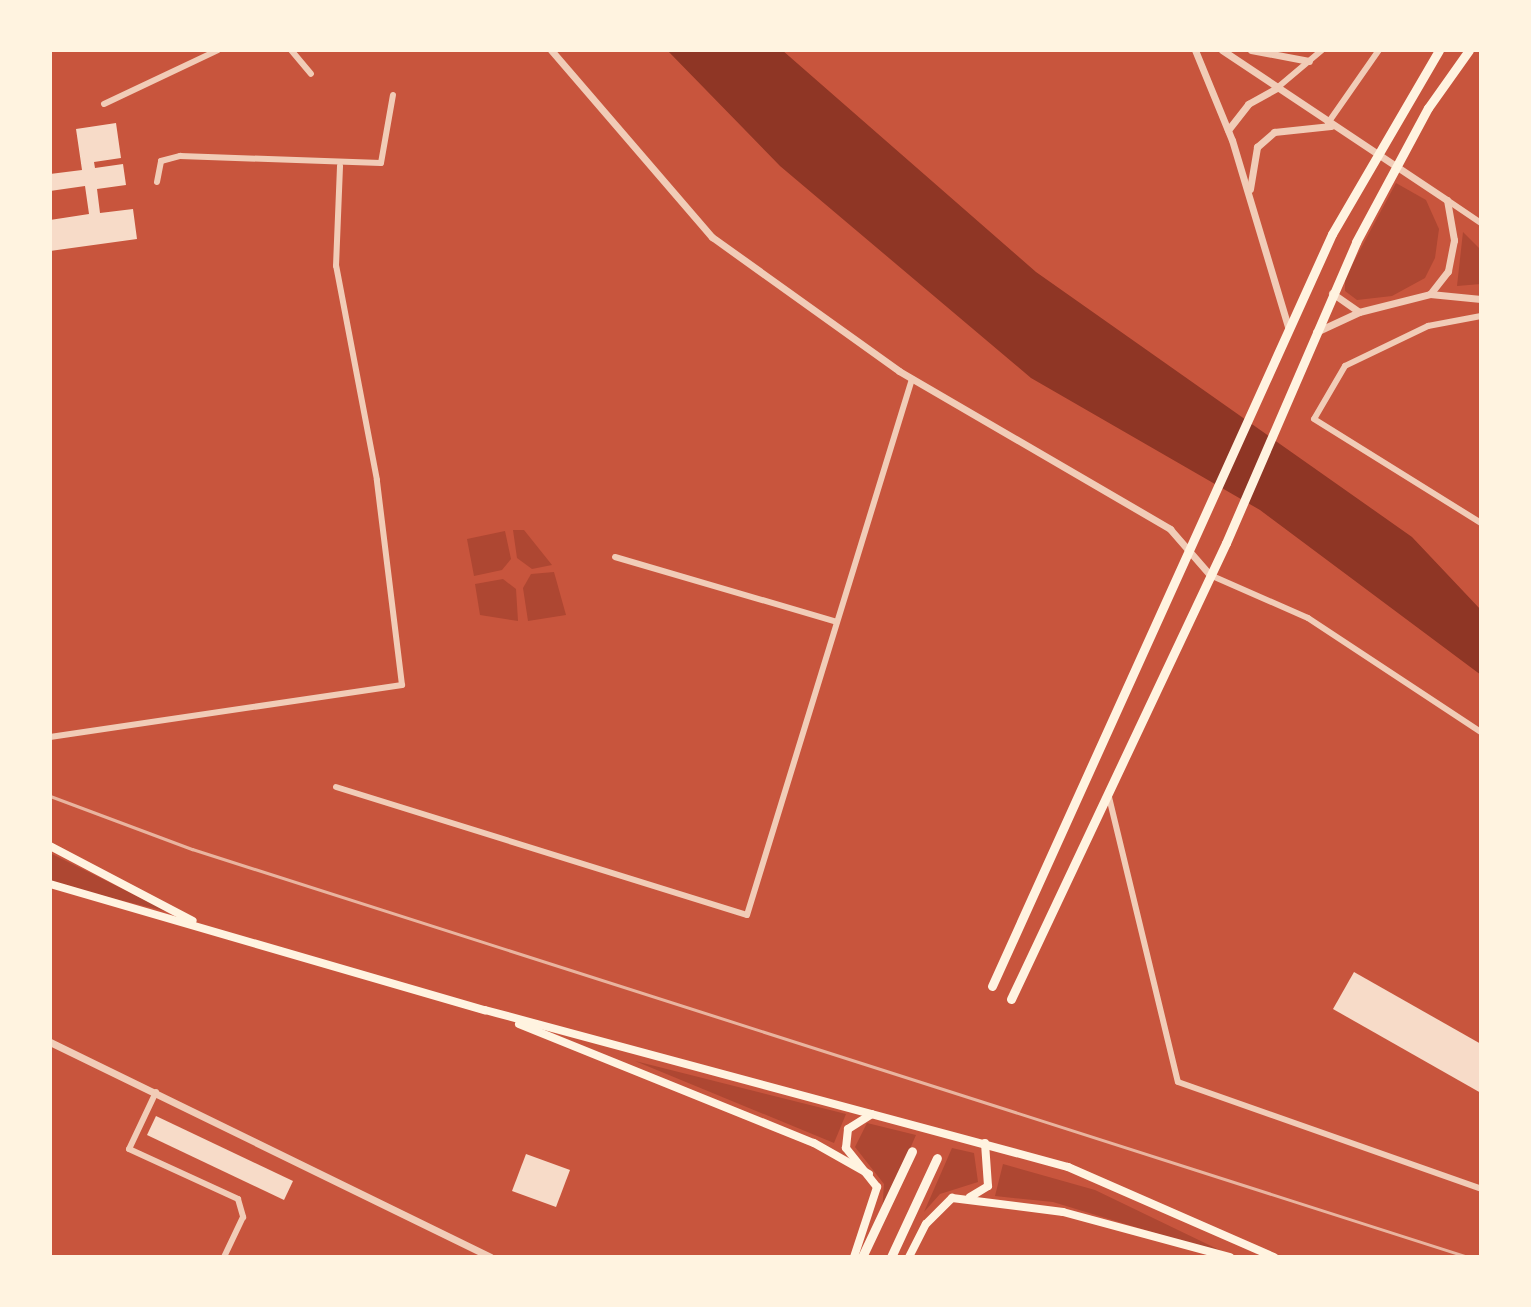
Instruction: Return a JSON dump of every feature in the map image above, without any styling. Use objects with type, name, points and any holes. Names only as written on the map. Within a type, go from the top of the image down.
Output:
[{"type":"main road","points":[[1011,999],[1217,564],[1291,396],[1314,333],[1356,242],[1452,70],[1469,50]]},
{"type":"main road","points":[[992,986],[1288,327],[1336,227],[1436,54]]},
{"type":"main road","points":[[50,846],[208,929]]},
{"type":"main road","points":[[50,884],[485,1010],[985,1143],[1164,1204],[1274,1257]]},
{"type":"main road","points":[[485,1010],[814,1143],[869,1174]]},
{"type":"main road","points":[[854,1257],[876,1200],[869,1174],[846,1148],[848,1129],[859,1115],[880,1113]]},
{"type":"main road","points":[[909,1257],[938,1208],[966,1199],[988,1186],[985,1143]]},
{"type":"main road","points":[[862,1257],[912,1151]]},
{"type":"main road","points":[[891,1257],[937,1158]]},
{"type":"main road","points":[[966,1199],[1063,1212],[1230,1257]]},
{"type":"street","points":[[104,104],[218,50]]},
{"type":"street","points":[[291,50],[311,74]]},
{"type":"street","points":[[551,50],[712,237],[912,379],[1170,529],[1210,575],[1308,618],[1481,732]]},
{"type":"street","points":[[1195,50],[1228,130],[1288,327]]},
{"type":"street","points":[[1222,50],[1481,223]]},
{"type":"street","points":[[1251,50],[1309,61]]},
{"type":"street","points":[[1228,130],[1248,104],[1277,88],[1322,50]]},
{"type":"street","points":[[1331,125],[1379,50]]},
{"type":"street","points":[[157,182],[161,161],[180,156],[340,166],[381,163],[393,95]]},
{"type":"street","points":[[1249,196],[1257,147],[1274,132],[1331,125]]},
{"type":"street","points":[[50,737],[402,685],[377,480],[336,266],[340,166]]},
{"type":"street","points":[[1430,294],[1448,271],[1454,240],[1447,200]]},
{"type":"street","points":[[1332,293],[1359,312]]},
{"type":"street","points":[[1314,333],[1359,312],[1430,294],[1481,299]]},
{"type":"street","points":[[1481,316],[1428,326],[1345,366],[1314,419],[1481,523]]},
{"type":"street","points":[[336,787],[747,915],[912,379]]},
{"type":"street","points":[[615,557],[837,622]]},
{"type":"street","points":[[1108,793],[1178,1082],[1481,1189]]},
{"type":"street","points":[[50,1042],[490,1257]]},
{"type":"street","points":[[156,1092],[129,1149],[238,1199],[243,1217],[224,1257]]},
{"type":"shaded area","points":[[667,50],[782,50],[1036,272],[1412,537],[1481,610],[1481,675],[1260,510],[1031,378],[780,166]]},
{"type":"shaded area","points":[[1396,183],[1426,200],[1439,229],[1435,258],[1425,278],[1392,296],[1357,300],[1345,291],[1345,278]]},
{"type":"shaded area","points":[[1463,232],[1481,250],[1481,284],[1457,286]]},
{"type":"shaded area","points":[[513,530],[524,530],[552,565],[532,569],[517,558]]},
{"type":"shaded area","points":[[505,531],[511,559],[502,570],[474,576],[467,539]]},
{"type":"shaded area","points":[[554,572],[566,615],[528,621],[523,588],[531,574]]},
{"type":"shaded area","points":[[503,579],[516,589],[518,621],[480,615],[475,584]]},
{"type":"shaded area","points":[[50,853],[169,912],[50,883]]},
{"type":"shaded area","points":[[635,1061],[846,1114],[834,1143]]},
{"type":"shaded area","points":[[867,1123],[916,1135],[882,1213],[884,1184],[855,1147]]},
{"type":"shaded area","points":[[952,1148],[974,1153],[978,1182],[940,1194],[924,1212]]},
{"type":"shaded area","points":[[1003,1164],[1095,1190],[1234,1257],[1053,1202],[995,1196]]},
{"type":"building","points":[[116,123],[121,158],[94,162],[95,168],[123,164],[126,185],[97,189],[100,213],[133,209],[137,239],[50,251],[50,220],[89,214],[85,186],[50,191],[50,174],[82,170],[76,129]]},
{"type":"building","points":[[1354,972],[1481,1044],[1481,1093],[1333,1009]]},
{"type":"building","points":[[156,1116],[293,1181],[284,1200],[147,1135]]},
{"type":"building","points":[[526,1154],[570,1170],[556,1207],[512,1191]]},
{"type":"railway","points":[[50,796],[192,849],[1468,1257]]}]
